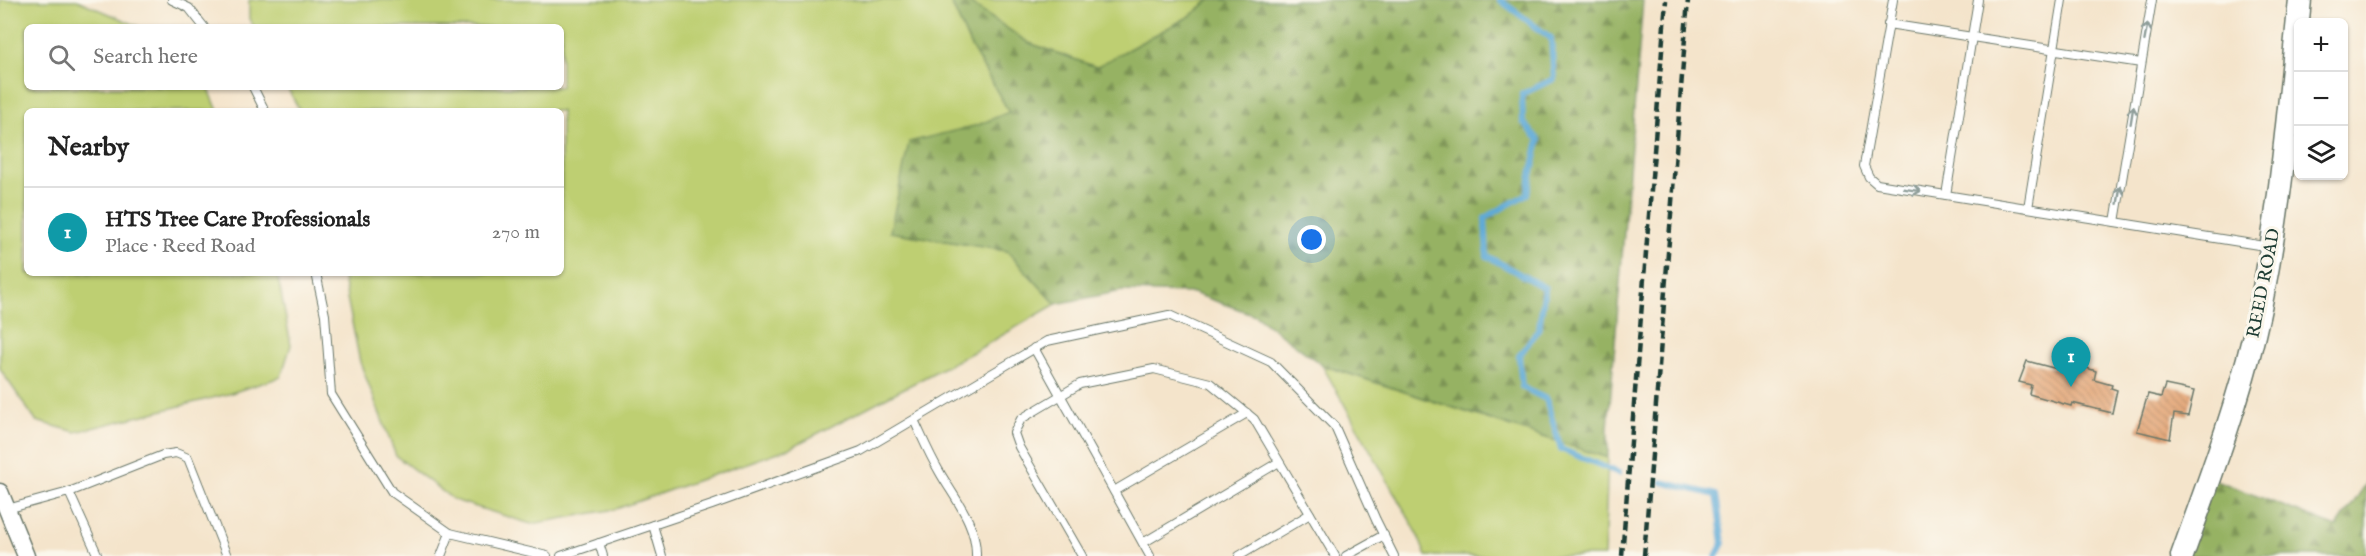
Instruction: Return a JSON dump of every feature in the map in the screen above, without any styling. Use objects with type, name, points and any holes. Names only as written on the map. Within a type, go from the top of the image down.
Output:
[{"type":"street","name":"REED ROAD","points":[[2182,556],[2237,397],[2254,335],[2271,247],[2301,0]]},
{"type":"street","points":[[0,492],[26,556]]},
{"type":"lane","points":[[172,0],[189,9],[202,24]]},
{"type":"lane","points":[[1893,0],[1864,166],[1869,177],[1877,184],[2271,247]]},
{"type":"lane","points":[[1946,195],[1978,0]]},
{"type":"lane","points":[[2028,208],[2062,0]]},
{"type":"lane","points":[[2115,222],[2152,0]]},
{"type":"lane","points":[[1888,24],[2141,63]]},
{"type":"lane","points":[[254,90],[264,108]]},
{"type":"lane","points":[[317,276],[325,315],[331,394],[392,492],[450,533],[547,556]]},
{"type":"lane","points":[[561,556],[861,451],[1047,341],[1169,315],[1271,362],[1335,427],[1394,556]]},
{"type":"lane","points":[[1034,348],[1150,556]]},
{"type":"lane","points":[[1082,556],[1019,447],[1014,433],[1021,419],[1080,384],[1154,369],[1210,383],[1254,419],[1335,556]]},
{"type":"lane","points":[[1114,491],[1247,413]]},
{"type":"lane","points":[[914,420],[931,458],[962,506],[974,538],[976,556]]},
{"type":"lane","points":[[7,509],[69,492],[162,455],[176,453],[188,458],[226,556]]},
{"type":"lane","points":[[1143,543],[1279,462]]},
{"type":"lane","points":[[69,492],[98,556]]},
{"type":"lane","points":[[1239,556],[1310,514]]},
{"type":"lane","points":[[653,525],[662,556]]},
{"type":"lane","points":[[441,556],[450,533]]},
{"type":"lane","points":[[1346,556],[1384,535]]},
{"type":"lane","points":[[598,543],[603,556]]},
{"type":"green space","points":[[0,0],[77,0],[133,24],[24,24],[24,90],[209,90],[217,108],[24,108],[24,276],[278,276],[291,345],[281,377],[228,394],[76,432],[36,421],[0,369]]},
{"type":"green space","points":[[249,0],[950,0],[970,45],[1010,112],[978,125],[890,232],[1007,251],[1056,304],[977,350],[790,448],[616,509],[531,524],[454,500],[396,456],[360,362],[343,276],[564,276],[564,108],[298,108],[289,90],[564,90],[564,24],[252,24],[249,19]]},
{"type":"green space","points":[[950,0],[965,0],[1029,43],[1096,67],[1190,16],[1210,0],[1643,0],[1608,428],[1608,458],[1322,365],[1255,315],[1193,293],[1122,291],[1056,304],[1007,251],[890,232],[909,142],[978,125],[1009,112],[970,45]]},
{"type":"green space","points":[[965,0],[1210,0],[1190,16],[1096,67],[1029,43]]},
{"type":"green space","points":[[1322,365],[1608,458],[1604,556],[1426,556],[1416,531]]},
{"type":"green space","points":[[2213,479],[2337,527],[2366,484],[2366,556],[2186,556]]},
{"type":"building","points":[[2027,361],[2072,373],[2074,364],[2096,371],[2094,380],[2112,385],[2111,388],[2117,390],[2112,413],[2072,403],[2071,406],[2029,394],[2031,385],[2019,382]]},
{"type":"building","points":[[2165,385],[2194,391],[2188,416],[2174,414],[2170,439],[2137,431],[2148,394],[2161,397]]},
{"type":"waterway","points":[[1500,0],[1551,38],[1554,79],[1522,94],[1523,122],[1539,140],[1527,194],[1485,218],[1487,256],[1545,288],[1539,328],[1519,356],[1522,387],[1546,399],[1561,449],[1619,473]]},
{"type":"waterway","points":[[1662,482],[1716,495],[1723,543],[1716,556]]},
{"type":"railway","points":[[1622,556],[1666,0]]},
{"type":"railway","points":[[1644,556],[1688,0]]},
{"type":"place","name":"HTS Tree Care Professionals","points":[[2071,387]]}]
